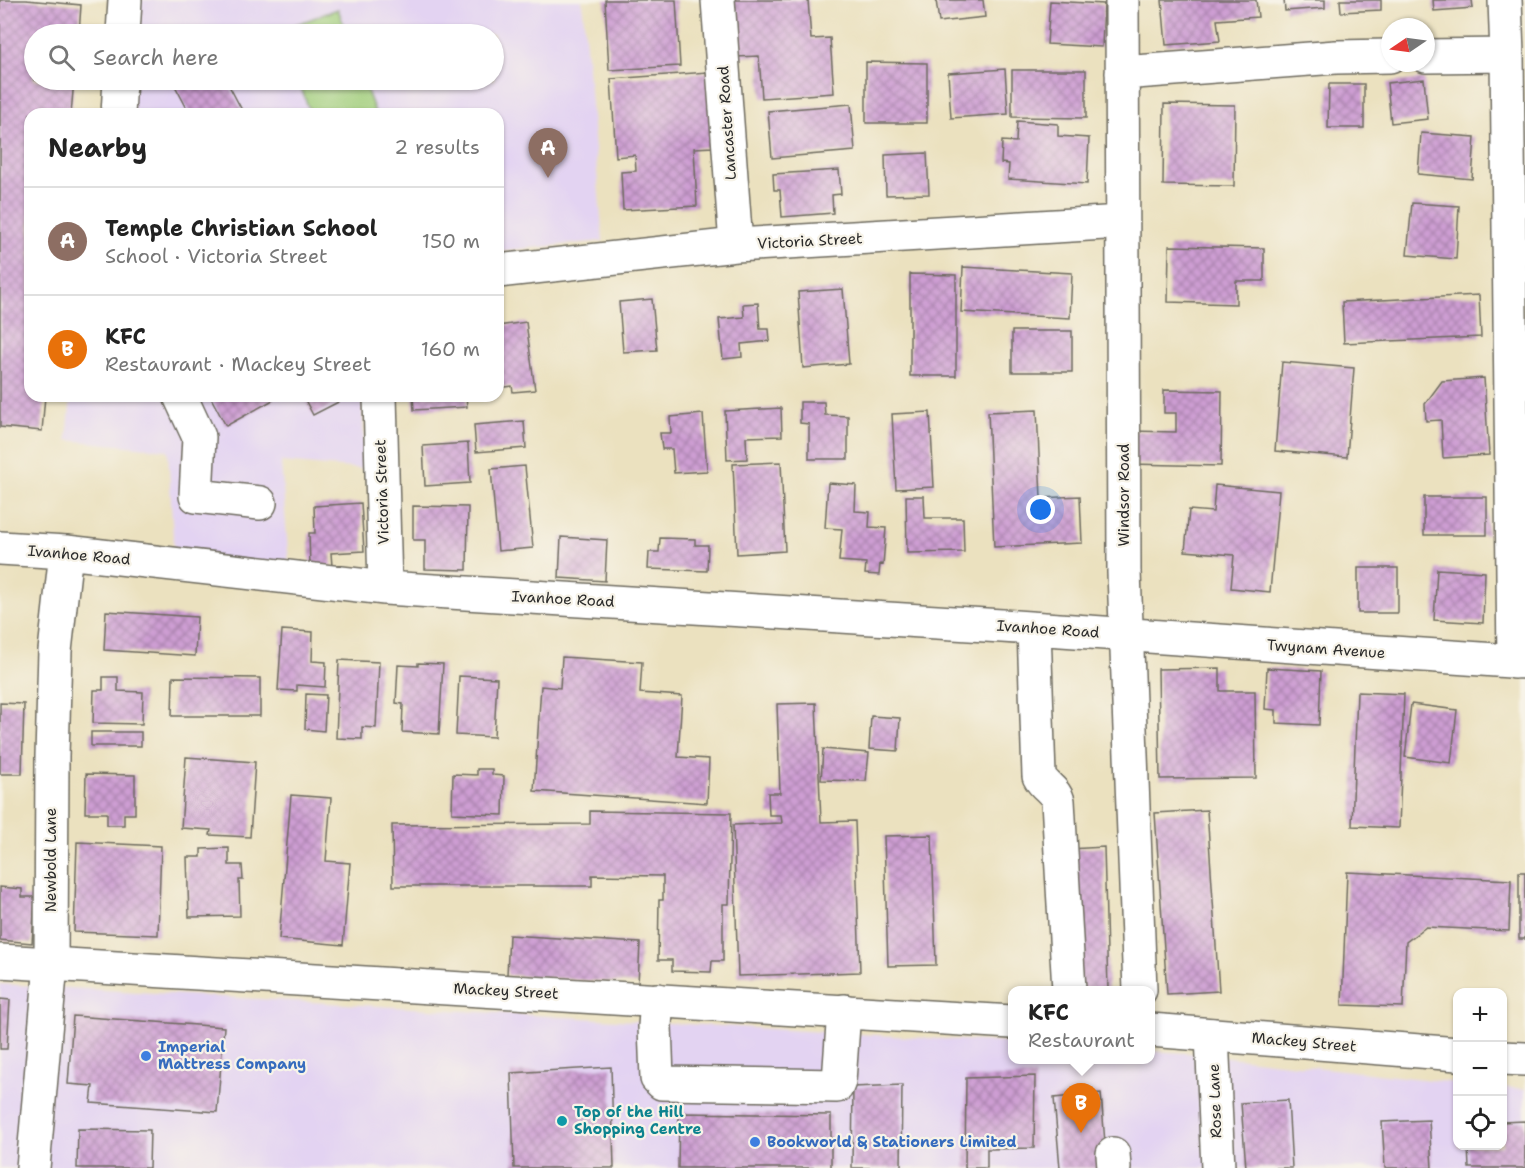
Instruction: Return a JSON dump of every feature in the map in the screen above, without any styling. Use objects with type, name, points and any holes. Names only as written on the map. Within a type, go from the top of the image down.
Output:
[{"type":"street","points":[[124,24],[125,0]]},
{"type":"street","name":"Lancaster Road","points":[[718,0],[736,245]]},
{"type":"street","name":"Windsor Road","points":[[1122,0],[1124,572],[1140,986]]},
{"type":"street","points":[[1504,0],[1517,206],[1520,662]]},
{"type":"street","points":[[1435,56],[1507,55]]},
{"type":"street","points":[[1122,74],[1336,57],[1381,56]]},
{"type":"street","points":[[118,108],[119,90]]},
{"type":"street","name":"Victoria Street","points":[[504,270],[736,245],[1122,222]]},
{"type":"street","points":[[183,402],[199,437],[196,496],[260,503]]},
{"type":"street","name":"Victoria Street","points":[[380,402],[385,588]]},
{"type":"street","name":"Ivanhoe Road","points":[[0,548],[66,552],[385,588],[1128,635]]},
{"type":"street","name":"Newbold Lane","points":[[33,1168],[51,964],[54,674],[66,552]]},
{"type":"street","points":[[1034,629],[1039,776],[1042,783],[1056,793],[1058,801],[1069,986]]},
{"type":"street","name":"Twynam Avenue","points":[[1128,635],[1520,662]]},
{"type":"street","name":"Mackey Street","points":[[0,961],[1008,1022]]},
{"type":"street","points":[[657,1000],[657,1078],[662,1083],[837,1086],[844,1011]]},
{"type":"street","name":"Mackey Street","points":[[1155,1030],[1453,1054]]},
{"type":"street","name":"Rose Lane","points":[[1212,1035],[1218,1168]]},
{"type":"street","points":[[1507,1058],[1525,1059]]},
{"type":"shaded area","points":[[114,0],[582,0],[603,241],[504,250],[504,108],[103,108],[105,90],[504,90],[504,24],[111,24]]},
{"type":"shaded area","points":[[70,402],[362,402],[365,469],[281,462],[289,565],[174,554],[168,450],[67,440]]},
{"type":"shaded area","points":[[0,984],[1008,1043],[1008,1064],[1155,1064],[1155,1051],[1201,1054],[1453,1083],[1453,1150],[1507,1150],[1507,1087],[1525,1089],[1525,1168],[0,1168]]},
{"type":"green space","points":[[338,9],[343,24],[297,24]]},
{"type":"green space","points":[[302,90],[367,90],[374,108],[309,108]]},
{"type":"building","points":[[0,0],[81,5],[80,24],[24,24],[24,90],[73,90],[72,108],[24,108],[24,402],[44,402],[42,431],[0,427]]},
{"type":"building","points":[[605,0],[676,0],[680,66],[609,70]]},
{"type":"building","points":[[732,0],[808,0],[811,39],[830,38],[834,93],[762,98],[759,56],[736,57]]},
{"type":"building","points":[[936,0],[983,0],[985,17],[939,22]]},
{"type":"building","points":[[1162,0],[1256,0],[1258,17],[1217,20],[1220,41],[1166,45]]},
{"type":"building","points":[[1284,0],[1325,0],[1325,8],[1285,11]]},
{"type":"building","points":[[1340,0],[1381,0],[1381,10],[1341,12]]},
{"type":"building","points":[[1433,0],[1472,0],[1473,8],[1434,11]]},
{"type":"building","points":[[1050,1],[1104,4],[1102,47],[1047,44]]},
{"type":"building","points":[[866,62],[927,63],[927,123],[866,123]]},
{"type":"building","points":[[1005,69],[1008,114],[951,118],[948,73]]},
{"type":"building","points":[[1012,70],[1086,70],[1086,118],[1012,117]]},
{"type":"building","points":[[708,72],[713,147],[694,148],[697,206],[623,210],[621,172],[636,171],[635,155],[616,157],[611,79]]},
{"type":"building","points":[[1424,79],[1428,119],[1391,123],[1387,83]]},
{"type":"building","points":[[1329,84],[1364,84],[1364,128],[1328,128]]},
{"type":"building","points":[[177,90],[231,90],[241,108],[187,108]]},
{"type":"building","points":[[851,104],[855,151],[772,158],[768,111]]},
{"type":"building","points":[[1164,104],[1235,105],[1234,186],[1163,185]]},
{"type":"building","points":[[1017,121],[1058,124],[1058,136],[1089,138],[1087,184],[1008,179],[1009,164],[1001,163],[1002,141],[1016,142]]},
{"type":"building","points":[[1421,133],[1475,137],[1472,179],[1418,174]]},
{"type":"building","points":[[927,153],[929,194],[886,195],[885,155]]},
{"type":"building","points":[[839,170],[841,194],[832,195],[833,213],[782,217],[780,190],[774,190],[773,174]]},
{"type":"building","points":[[1412,203],[1459,206],[1456,259],[1407,255]]},
{"type":"building","points":[[1169,246],[1264,248],[1264,281],[1236,281],[1236,304],[1168,302]]},
{"type":"building","points":[[963,267],[1072,273],[1070,318],[961,312]]},
{"type":"building","points":[[910,274],[956,275],[956,376],[910,376]]},
{"type":"building","points":[[843,289],[849,364],[803,368],[798,292]]},
{"type":"building","points":[[1479,295],[1481,337],[1344,343],[1342,302]]},
{"type":"building","points":[[652,299],[657,350],[623,352],[619,302]]},
{"type":"building","points":[[758,303],[760,329],[769,329],[770,341],[741,344],[742,357],[723,359],[719,319],[744,317],[743,304]]},
{"type":"building","points":[[526,322],[535,390],[513,392],[512,386],[504,387],[504,325]]},
{"type":"building","points":[[1012,331],[1072,331],[1072,372],[1012,372]]},
{"type":"building","points":[[1282,362],[1354,368],[1347,457],[1275,451]]},
{"type":"building","points":[[1484,378],[1489,455],[1443,458],[1441,420],[1426,421],[1425,404],[1442,381]]},
{"type":"building","points":[[1164,390],[1222,391],[1221,466],[1130,464],[1131,431],[1176,432],[1176,413],[1164,413]]},
{"type":"building","points":[[213,402],[269,402],[226,426]]},
{"type":"building","points":[[306,402],[338,402],[313,415]]},
{"type":"building","points":[[413,402],[467,402],[467,407],[414,410]]},
{"type":"building","points":[[800,402],[824,402],[825,415],[848,416],[848,459],[809,459],[809,424],[800,423]]},
{"type":"building","points":[[781,408],[782,436],[746,437],[747,459],[727,460],[725,411]]},
{"type":"building","points":[[1037,410],[1041,498],[1080,496],[1082,543],[994,547],[988,412]]},
{"type":"building","points":[[930,412],[934,487],[896,489],[892,414]]},
{"type":"building","points":[[703,414],[707,471],[674,473],[672,449],[662,449],[660,433],[671,433],[670,417]]},
{"type":"building","points":[[524,421],[526,448],[476,452],[474,425]]},
{"type":"building","points":[[468,443],[470,483],[425,486],[423,446]]},
{"type":"building","points":[[781,462],[785,551],[737,554],[733,464]]},
{"type":"building","points":[[525,466],[533,548],[498,551],[491,469]]},
{"type":"building","points":[[828,483],[856,485],[855,511],[870,512],[869,527],[886,528],[883,565],[880,564],[879,575],[865,574],[866,563],[839,561],[842,529],[825,528]]},
{"type":"building","points":[[1215,485],[1279,491],[1270,592],[1231,588],[1234,555],[1185,551],[1189,510],[1213,512]]},
{"type":"building","points":[[906,496],[924,496],[925,518],[963,518],[964,552],[907,553]]},
{"type":"building","points":[[1424,497],[1487,497],[1487,535],[1424,535]]},
{"type":"building","points":[[361,503],[364,551],[331,553],[332,566],[310,567],[309,533],[315,533],[314,506]]},
{"type":"building","points":[[413,506],[468,507],[467,570],[425,569],[425,540],[413,540]]},
{"type":"building","points":[[561,537],[607,540],[605,581],[559,578]]},
{"type":"building","points":[[660,538],[695,539],[695,545],[708,545],[707,571],[648,569],[649,552],[659,552]]},
{"type":"building","points":[[1358,568],[1398,568],[1398,613],[1358,613]]},
{"type":"building","points":[[1437,569],[1485,572],[1483,623],[1434,620]]},
{"type":"building","points":[[106,611],[197,617],[195,656],[104,650]]},
{"type":"building","points":[[282,630],[313,632],[312,661],[326,662],[325,687],[297,685],[297,691],[278,690]]},
{"type":"building","points":[[562,657],[642,662],[640,693],[682,696],[678,757],[709,759],[707,803],[534,791],[541,686],[560,688]]},
{"type":"building","points":[[339,660],[379,662],[376,728],[362,727],[362,739],[336,738]]},
{"type":"building","points":[[418,663],[443,664],[439,734],[402,732],[403,704],[396,703],[398,665],[418,666]]},
{"type":"building","points":[[1220,668],[1220,691],[1255,691],[1256,778],[1160,779],[1158,669]]},
{"type":"building","points":[[1267,668],[1321,671],[1319,725],[1276,723],[1276,710],[1265,709]]},
{"type":"building","points":[[459,676],[497,678],[494,737],[456,735]]},
{"type":"building","points":[[103,677],[118,677],[118,691],[143,692],[142,724],[93,723],[94,690],[103,690]]},
{"type":"building","points":[[173,677],[260,678],[260,716],[172,716]]},
{"type":"building","points":[[1357,692],[1404,694],[1399,828],[1352,826]]},
{"type":"building","points":[[306,694],[326,695],[324,731],[305,729]]},
{"type":"building","points":[[0,703],[24,704],[22,774],[0,774]]},
{"type":"building","points":[[816,703],[821,822],[855,821],[860,972],[738,976],[733,825],[782,823],[781,815],[769,815],[768,793],[780,793],[777,704]]},
{"type":"building","points":[[1411,704],[1457,710],[1451,763],[1405,757]]},
{"type":"building","points":[[871,716],[900,718],[898,751],[869,749]]},
{"type":"building","points":[[91,732],[141,732],[141,746],[91,746]]},
{"type":"building","points":[[823,749],[869,753],[866,781],[821,780]]},
{"type":"building","points":[[186,757],[255,762],[250,837],[210,835],[211,830],[181,828]]},
{"type":"building","points":[[477,769],[492,769],[492,775],[504,776],[503,815],[452,813],[453,774],[477,775]]},
{"type":"building","points":[[86,774],[135,775],[135,814],[124,814],[124,825],[107,825],[107,813],[85,813]]},
{"type":"building","points":[[291,795],[331,798],[326,861],[350,863],[343,945],[279,939]]},
{"type":"building","points":[[1207,810],[1219,991],[1167,994],[1155,813]]},
{"type":"building","points":[[590,811],[731,813],[729,904],[723,904],[723,961],[712,961],[711,972],[672,971],[672,960],[658,960],[659,900],[663,900],[663,876],[592,875],[592,886],[393,886],[392,825],[590,824]]},
{"type":"building","points":[[932,835],[936,965],[888,966],[884,836]]},
{"type":"building","points":[[77,842],[161,846],[158,935],[74,932]]},
{"type":"building","points":[[1104,847],[1108,986],[1075,986],[1069,849]]},
{"type":"building","points":[[229,848],[229,865],[242,865],[243,880],[239,880],[240,916],[189,917],[187,857],[201,857],[201,849]]},
{"type":"building","points":[[1347,872],[1511,880],[1509,931],[1426,927],[1406,942],[1403,1007],[1342,1005]]},
{"type":"building","points":[[1519,872],[1525,872],[1525,939],[1519,939]]},
{"type":"building","points":[[0,887],[22,889],[22,897],[35,897],[32,943],[0,940]]},
{"type":"building","points":[[509,935],[640,943],[638,984],[507,975]]},
{"type":"building","points":[[0,999],[10,1000],[7,1049],[0,1049]]},
{"type":"building","name":"Imperial Mattress Company","points":[[73,1016],[224,1027],[217,1112],[91,1103],[93,1086],[68,1084]]},
{"type":"building","name":"Top of the Hill Shopping Centre","points":[[611,1067],[614,1168],[514,1168],[511,1073]]},
{"type":"building","points":[[1035,1076],[1034,1148],[987,1149],[987,1168],[965,1168],[966,1078]]},
{"type":"building","points":[[902,1085],[901,1168],[852,1168],[853,1087]]},
{"type":"building","points":[[1101,1093],[1107,1168],[1060,1168],[1054,1098]]},
{"type":"building","points":[[1288,1100],[1292,1168],[1246,1168],[1241,1103]]},
{"type":"building","name":"Bookworld & Stationers Limited","points":[[679,1113],[831,1115],[831,1168],[678,1168]]},
{"type":"building","points":[[1429,1120],[1432,1168],[1385,1168],[1382,1122]]},
{"type":"building","points":[[1525,1121],[1525,1168],[1469,1168],[1468,1150],[1507,1150],[1507,1122]]},
{"type":"building","points":[[78,1129],[150,1130],[149,1168],[77,1168]]},
{"type":"place","name":"Temple Christian School","points":[[548,178]]},
{"type":"place","name":"Imperial Mattress Company","points":[[146,1056]]},
{"type":"place","name":"Top of the Hill Shopping Centre","points":[[562,1121]]},
{"type":"place","name":"KFC","points":[[1081,1133]]},
{"type":"place","name":"Bookworld & Stationers Limited","points":[[755,1142]]}]
